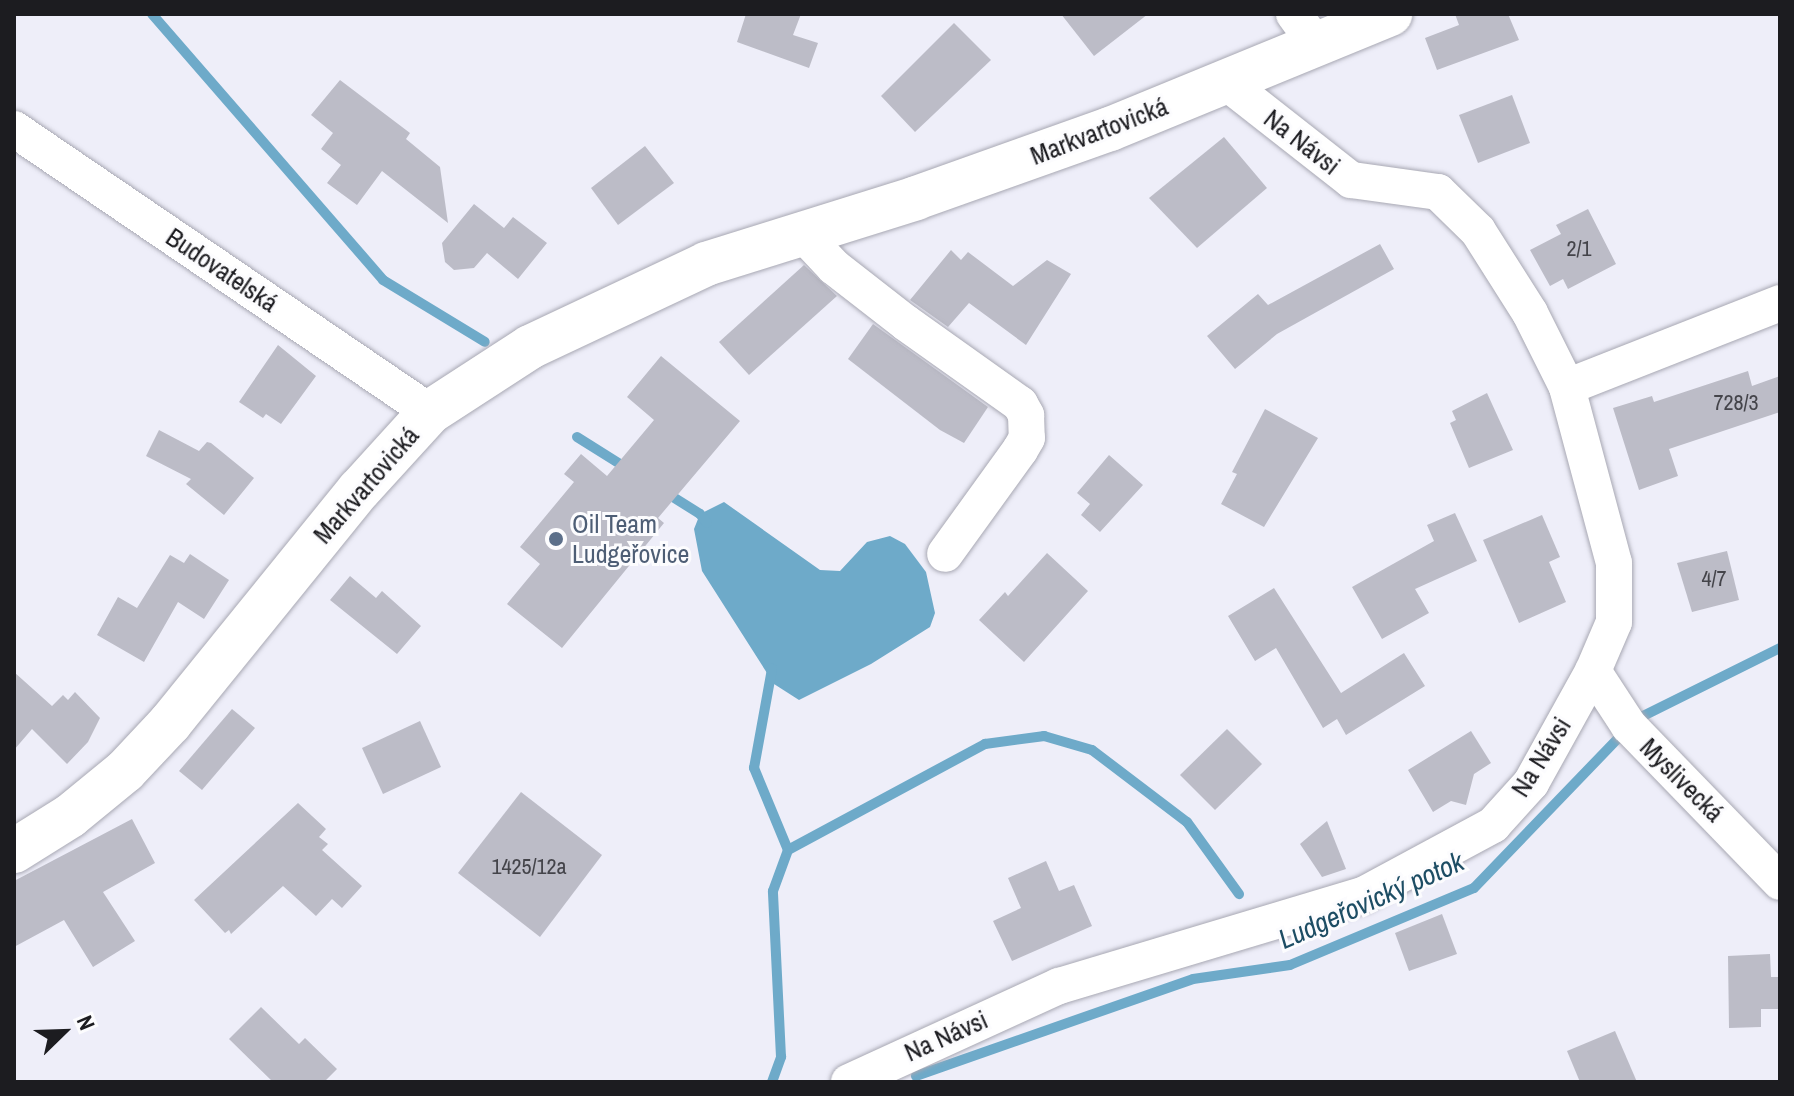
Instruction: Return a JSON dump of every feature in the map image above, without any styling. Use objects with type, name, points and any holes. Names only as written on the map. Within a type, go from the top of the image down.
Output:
[{"type":"street","name":"Markvartovická","points":[[14,851],[70,816],[143,752],[359,490],[430,412],[530,347],[706,264],[931,193],[1110,129],[1226,82],[1305,30],[1390,14]]},
{"type":"street","name":"Na Návsi","points":[[849,1082],[1059,986],[1363,895],[1439,858],[1493,825],[1531,783],[1593,671],[1614,622],[1614,563],[1567,387],[1530,313],[1478,231],[1438,192],[1351,180],[1226,82]]},
{"type":"street","name":"Budovatelská","points":[[14,129],[430,412]]},
{"type":"street","points":[[801,232],[834,267],[1020,404],[1026,415],[1027,438],[945,554]]},
{"type":"street","points":[[1567,387],[1780,303]]},
{"type":"street","name":"Myslivecká","points":[[1593,671],[1629,726],[1780,882]]},
{"type":"water","points":[[724,502],[820,570],[840,571],[867,542],[890,536],[905,544],[926,572],[935,613],[930,627],[871,664],[799,700],[774,684],[702,571],[694,529],[700,514]]},
{"type":"building","points":[[746,14],[801,14],[793,35],[818,43],[809,68],[737,42]]},
{"type":"building","points":[[1061,14],[1148,14],[1094,56]]},
{"type":"building","points":[[1455,14],[1508,14],[1519,40],[1437,70],[1425,38],[1459,25]]},
{"type":"building","points":[[954,23],[991,60],[915,132],[881,96]]},
{"type":"building","points":[[340,80],[410,133],[406,139],[440,167],[448,223],[382,171],[357,205],[327,183],[341,165],[321,149],[333,133],[311,115]]},
{"type":"building","points":[[1512,95],[1530,143],[1478,163],[1459,115]]},
{"type":"building","points":[[1224,137],[1267,188],[1197,248],[1149,198]]},
{"type":"building","points":[[645,146],[674,183],[618,225],[591,188]]},
{"type":"building","points":[[474,204],[504,228],[513,217],[547,243],[518,279],[487,253],[474,268],[454,270],[445,262],[442,243]]},
{"type":"building","points":[[1588,209],[1616,264],[1568,289],[1563,279],[1550,286],[1530,250],[1561,234],[1556,225]]},
{"type":"building","points":[[1380,244],[1394,269],[1277,334],[1235,369],[1207,336],[1258,294],[1268,305]]},
{"type":"building","points":[[951,250],[961,260],[968,252],[1013,286],[1047,260],[1071,274],[1026,345],[969,303],[948,327],[910,300]]},
{"type":"building","points":[[804,265],[837,296],[749,375],[719,342]]},
{"type":"building","points":[[873,324],[988,407],[964,443],[940,430],[848,359]]},
{"type":"building","points":[[278,345],[316,376],[281,424],[266,414],[263,418],[239,402]]},
{"type":"building","points":[[661,356],[740,421],[658,518],[664,523],[562,648],[507,604],[540,564],[520,547],[574,482],[564,474],[581,454],[607,476],[654,420],[627,397]]},
{"type":"building","points":[[1748,371],[1752,386],[1780,376],[1780,412],[1669,449],[1678,476],[1639,490],[1613,408],[1652,396],[1654,402]]},
{"type":"building","points":[[1487,393],[1513,450],[1469,468],[1450,423],[1456,420],[1452,411]]},
{"type":"building","points":[[1265,409],[1318,438],[1264,527],[1221,504],[1237,474],[1232,472]]},
{"type":"building","points":[[159,430],[199,451],[207,442],[211,443],[254,478],[224,515],[186,484],[191,479],[146,456]]},
{"type":"building","points":[[1109,455],[1143,485],[1100,532],[1081,515],[1090,504],[1077,493]]},
{"type":"building","points":[[1455,513],[1477,561],[1415,589],[1429,613],[1382,639],[1352,587],[1434,541],[1427,525]]},
{"type":"building","points":[[1542,515],[1560,557],[1549,562],[1566,602],[1519,623],[1483,540]]},
{"type":"building","points":[[1727,551],[1739,600],[1692,612],[1677,563]]},
{"type":"building","points":[[1047,553],[1088,591],[1024,662],[979,620],[1005,592],[1008,596]]},
{"type":"building","points":[[190,554],[229,580],[204,619],[178,602],[144,662],[97,635],[118,597],[137,608],[170,555],[184,563]]},
{"type":"building","points":[[350,576],[376,598],[382,591],[421,626],[397,654],[330,600]]},
{"type":"building","points":[[1274,588],[1341,693],[1404,653],[1425,686],[1346,735],[1337,719],[1323,728],[1276,648],[1255,661],[1228,616]]},
{"type":"building","points":[[14,672],[52,706],[63,695],[68,700],[75,692],[100,718],[88,742],[67,764],[32,729],[14,750]]},
{"type":"building","points":[[232,709],[255,728],[202,790],[179,771]]},
{"type":"building","points":[[420,721],[441,767],[383,794],[362,748]]},
{"type":"building","points":[[1227,729],[1262,764],[1215,810],[1180,775]]},
{"type":"building","points":[[1471,731],[1491,763],[1474,774],[1466,805],[1451,801],[1433,812],[1408,770]]},
{"type":"building","points":[[521,792],[602,855],[540,937],[458,873]]},
{"type":"building","points":[[298,803],[326,829],[319,837],[328,844],[322,850],[362,886],[342,908],[332,899],[316,916],[283,886],[231,934],[229,930],[225,933],[194,900]]},
{"type":"building","points":[[132,819],[155,863],[103,892],[135,941],[93,967],[64,920],[14,947],[14,881]]},
{"type":"building","points":[[1327,821],[1346,869],[1322,877],[1300,844]]},
{"type":"building","points":[[1046,861],[1059,891],[1074,885],[1092,926],[1012,961],[993,921],[1021,908],[1008,878]]},
{"type":"building","points":[[1442,914],[1457,954],[1409,971],[1395,933]]},
{"type":"building","points":[[1770,954],[1771,977],[1780,977],[1780,1009],[1761,1009],[1761,1027],[1729,1028],[1728,956]]},
{"type":"building","points":[[261,1007],[299,1044],[305,1038],[337,1069],[324,1082],[273,1082],[229,1039]]},
{"type":"building","points":[[1615,1031],[1637,1082],[1580,1082],[1567,1051]]},
{"type":"waterway","points":[[152,14],[383,280],[485,342]]},
{"type":"waterway","points":[[577,437],[628,469]]},
{"type":"waterway","points":[[665,492],[700,514],[707,523]]},
{"type":"waterway","name":"Ludgeřovický potok","points":[[1635,720],[1780,648]]},
{"type":"waterway","points":[[772,669],[754,768],[788,850],[773,891],[781,1057],[772,1082]]},
{"type":"waterway","name":"Ludgeřovický potok","points":[[916,1076],[1193,979],[1290,965],[1474,888],[1624,732]]},
{"type":"waterway","points":[[788,850],[985,744],[1044,736],[1092,750],[1187,822],[1239,894]]},
{"type":"place","name":"Oil Team Ludgeřovice","points":[[556,539]]}]
